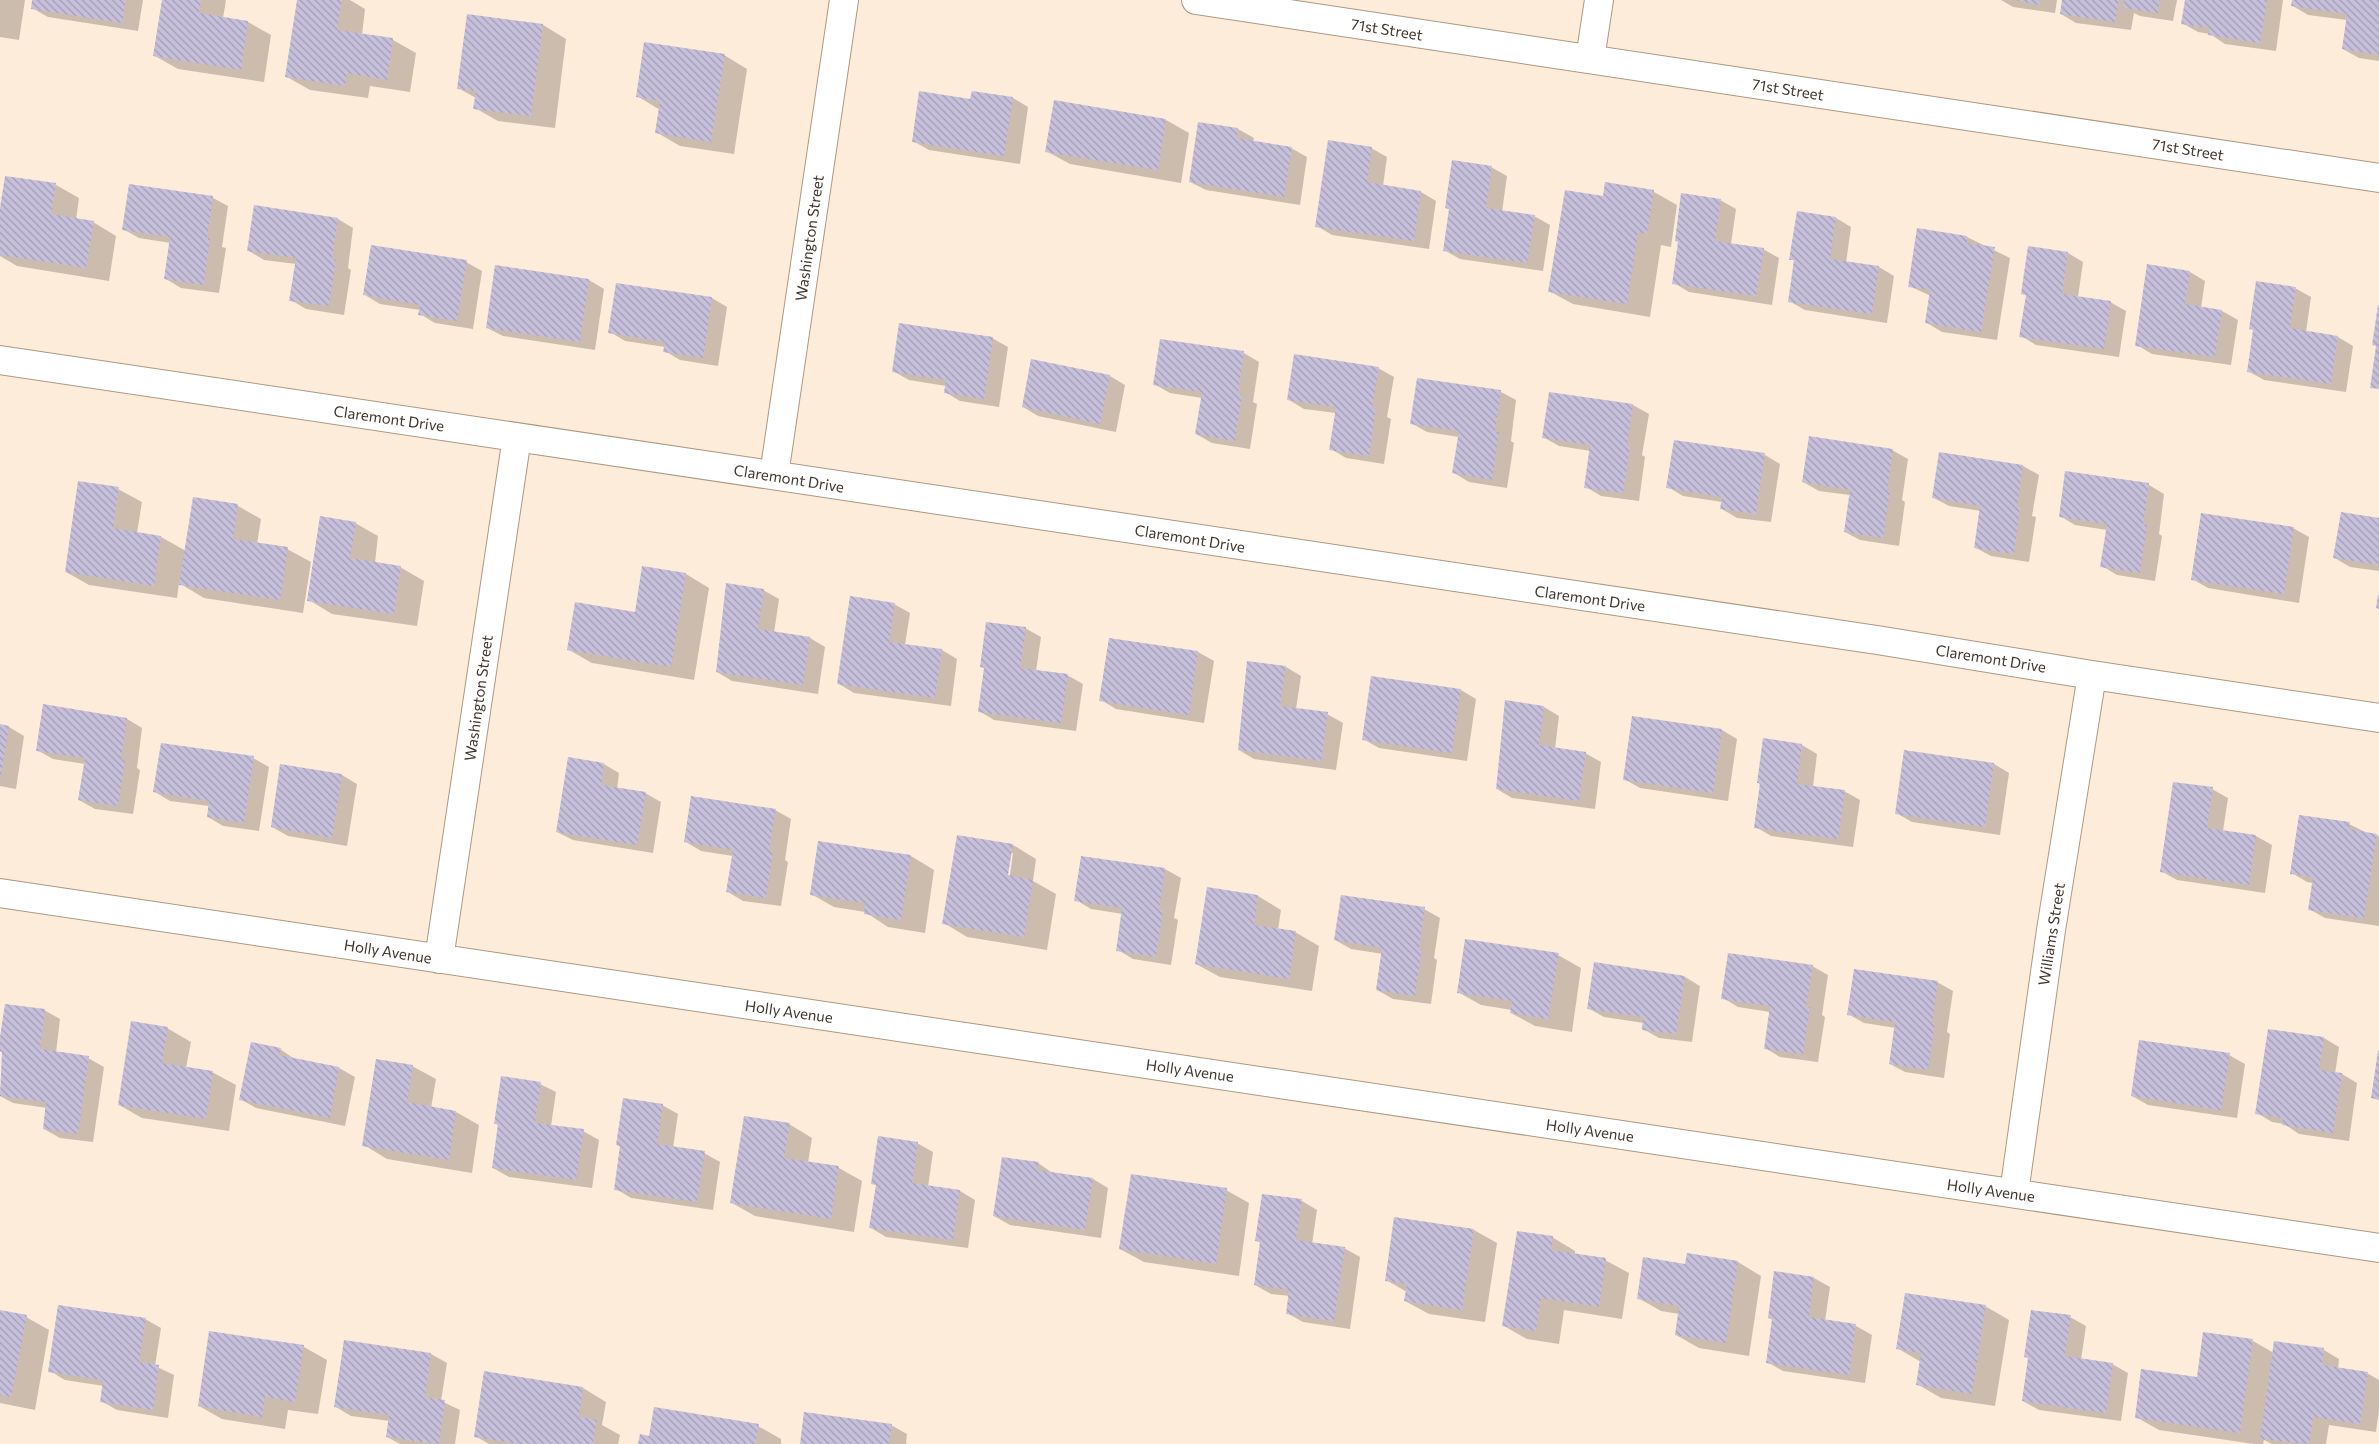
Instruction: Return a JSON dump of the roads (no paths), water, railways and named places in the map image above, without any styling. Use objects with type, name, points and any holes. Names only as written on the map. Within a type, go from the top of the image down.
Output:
[{"type":"street","name":"Washington Street","points":[[774,475],[844,0]]},
{"type":"street","name":"71st Street","points":[[1196,0],[2379,178]]},
{"type":"street","points":[[1590,59],[1599,0]]},
{"type":"street","name":"Claremont Drive","points":[[0,360],[1902,644],[2092,675],[2379,718]]},
{"type":"street","name":"Washington Street","points":[[440,959],[517,437]]},
{"type":"street","name":"Williams Street","points":[[2014,1193],[2051,930],[2092,675]]},
{"type":"street","name":"Holly Avenue","points":[[0,893],[2379,1248]]}]
